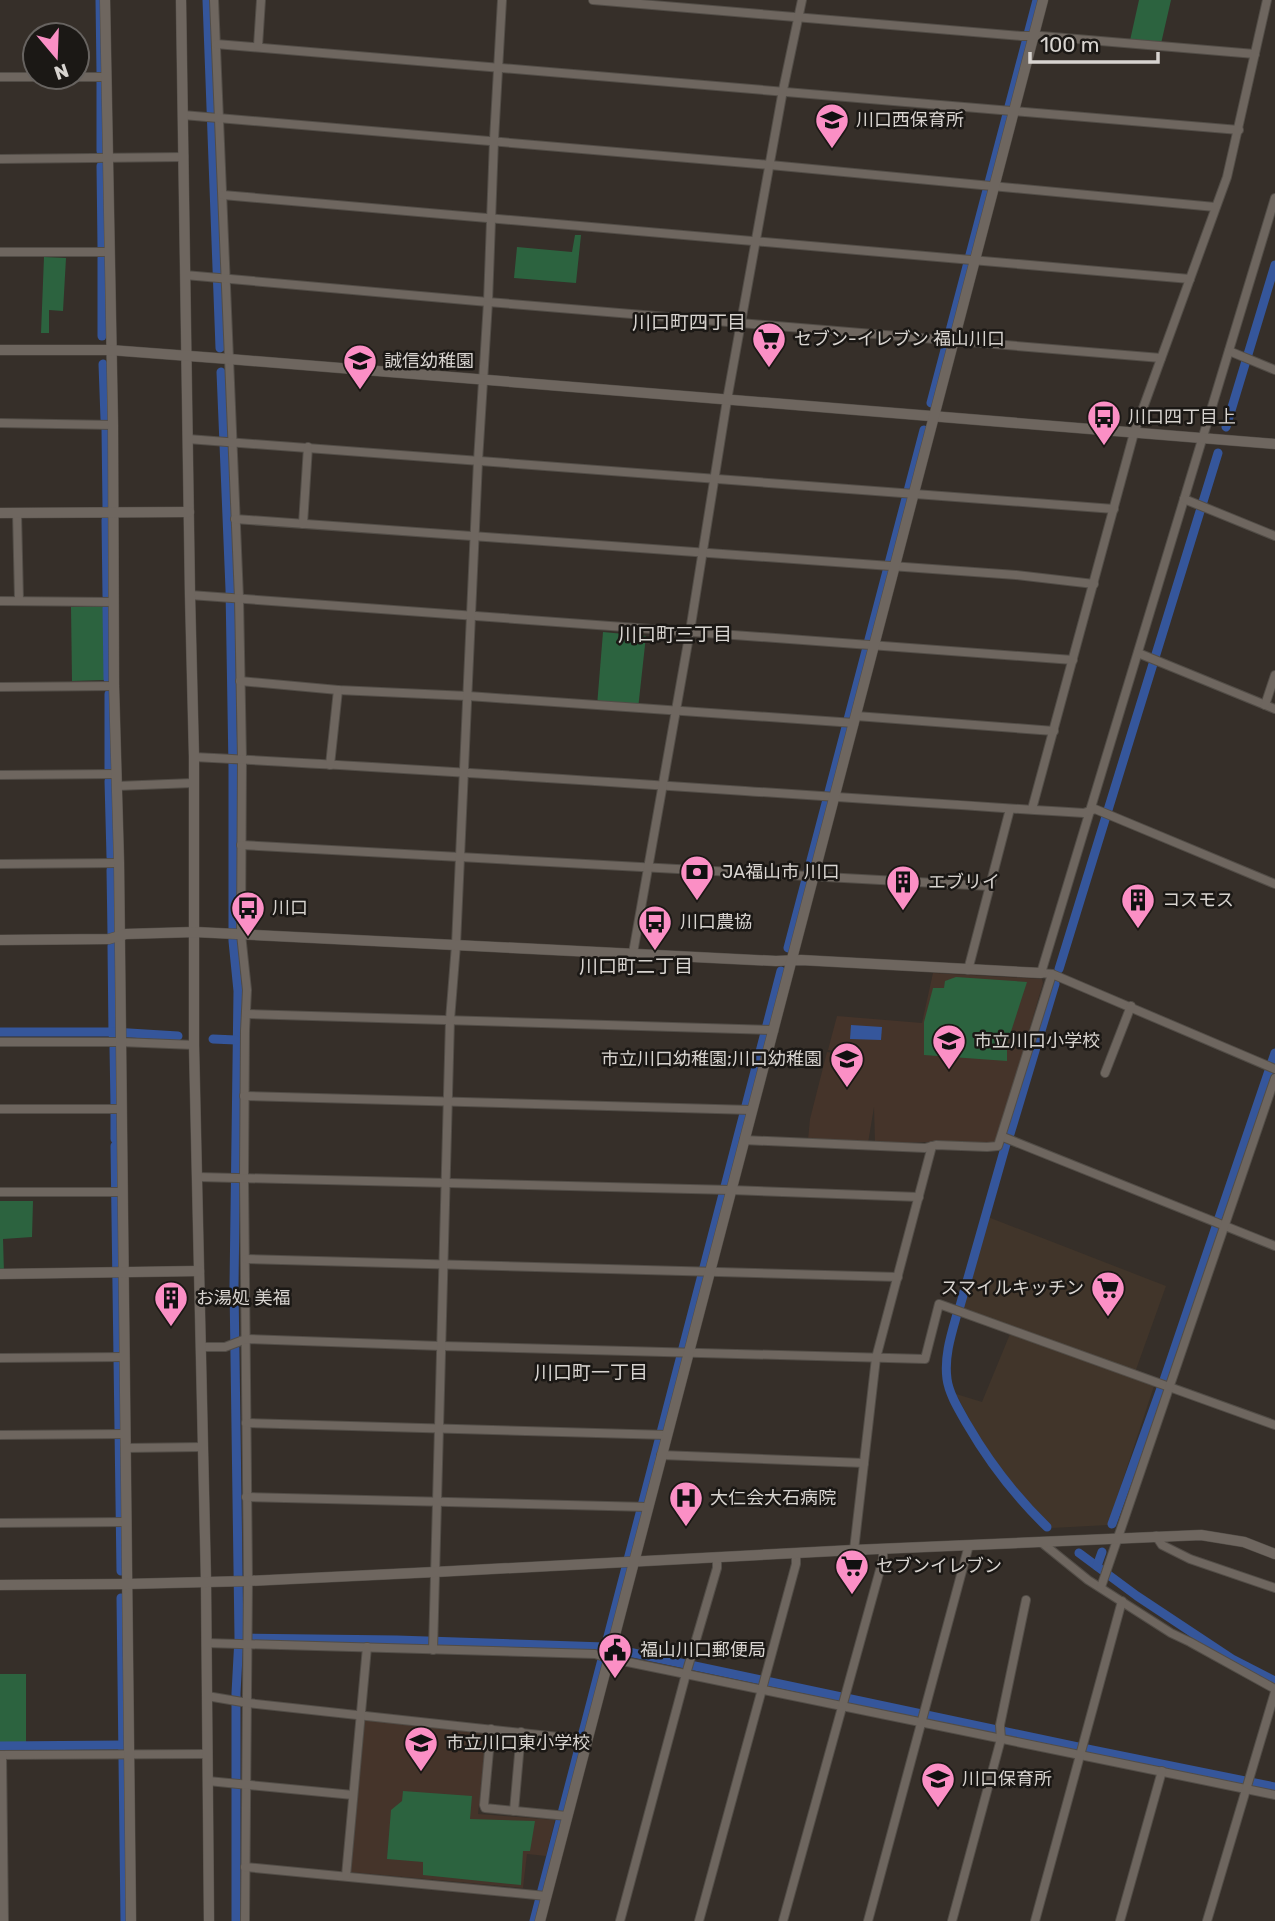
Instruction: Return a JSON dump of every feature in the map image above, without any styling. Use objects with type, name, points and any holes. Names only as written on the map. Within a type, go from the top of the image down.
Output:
[{"type":"street","points":[[105,0],[113,425],[114,687],[119,863],[131,1921]]},
{"type":"street","points":[[181,0],[194,757],[194,1045],[206,1582],[209,1921]]},
{"type":"street","points":[[214,0],[239,598],[241,845],[233,933],[247,990],[244,1096],[248,1703],[245,1921]]},
{"type":"street","points":[[258,46],[261,0]]},
{"type":"street","points":[[433,1650],[450,1020],[456,946],[502,0]]},
{"type":"street","points":[[593,0],[1255,54]]},
{"type":"street","points":[[634,953],[755,241],[802,0]]},
{"type":"street","points":[[540,1921],[1043,0]]},
{"type":"street","points":[[1032,809],[1134,433],[1227,177],[1267,0]]},
{"type":"street","points":[[216,44],[1239,130]]},
{"type":"street","points":[[0,78],[106,77]]},
{"type":"street","points":[[183,115],[770,165],[1215,207]]},
{"type":"street","points":[[0,159],[184,157]]},
{"type":"street","points":[[223,195],[1189,279]]},
{"type":"street","points":[[744,1140],[925,1148],[936,1145],[999,1146],[1090,811],[1275,198]]},
{"type":"street","points":[[0,252],[109,252]]},
{"type":"street","points":[[185,275],[1161,358]]},
{"type":"street","points":[[0,350],[110,350],[1275,444]]},
{"type":"street","points":[[1229,351],[1275,370]]},
{"type":"street","points":[[0,423],[113,425]]},
{"type":"street","points":[[188,439],[1114,509]]},
{"type":"street","points":[[303,524],[308,447]]},
{"type":"street","points":[[1184,499],[1275,536]]},
{"type":"street","points":[[0,513],[188,512]]},
{"type":"street","points":[[17,513],[19,600]]},
{"type":"street","points":[[235,519],[896,566],[1094,584]]},
{"type":"street","points":[[190,595],[1073,660]]},
{"type":"street","points":[[0,601],[113,602]]},
{"type":"street","points":[[1138,653],[1275,709]]},
{"type":"street","points":[[1265,705],[1275,675]]},
{"type":"street","points":[[240,681],[338,690],[1054,731]]},
{"type":"street","points":[[0,687],[114,687]]},
{"type":"street","points":[[330,765],[338,690]]},
{"type":"street","points":[[194,757],[1084,813],[1095,809],[1275,884]]},
{"type":"street","points":[[0,775],[117,774]]},
{"type":"street","points":[[117,786],[193,783]]},
{"type":"street","points":[[968,970],[1010,808]]},
{"type":"street","points":[[241,845],[989,886]]},
{"type":"street","points":[[0,864],[119,863]]},
{"type":"street","points":[[0,940],[109,939],[126,934],[233,933],[1046,974],[1131,1006],[1273,1070],[1166,1384],[1101,1587]]},
{"type":"street","points":[[1105,1073],[1131,1006]]},
{"type":"street","points":[[246,1014],[774,1030]]},
{"type":"street","points":[[0,1042],[120,1035],[194,1045]]},
{"type":"street","points":[[244,1096],[751,1110]]},
{"type":"street","points":[[0,1109],[121,1109]]},
{"type":"street","points":[[1003,1137],[1275,1246]]},
{"type":"street","points":[[854,1550],[876,1358],[932,1146]]},
{"type":"street","points":[[198,1177],[919,1197]]},
{"type":"street","points":[[0,1192],[121,1192]]},
{"type":"street","points":[[246,1259],[898,1277]]},
{"type":"street","points":[[0,1274],[199,1271]]},
{"type":"street","points":[[201,1347],[225,1348],[246,1339],[925,1359],[939,1304],[1275,1425]]},
{"type":"street","points":[[0,1358],[125,1357]]},
{"type":"street","points":[[246,1423],[667,1434]]},
{"type":"street","points":[[0,1435],[125,1434]]},
{"type":"street","points":[[125,1448],[202,1447]]},
{"type":"street","points":[[661,1455],[864,1463]]},
{"type":"street","points":[[246,1496],[648,1507]]},
{"type":"street","points":[[0,1523],[127,1522]]},
{"type":"street","points":[[0,1585],[246,1581],[435,1573],[1156,1536],[1201,1535],[1244,1542],[1275,1554]]},
{"type":"street","points":[[1156,1536],[1162,1545],[1190,1559],[1275,1588]]},
{"type":"street","points":[[1041,1542],[1088,1580],[1171,1633],[1275,1691],[1207,1921]]},
{"type":"street","points":[[869,1921],[969,1545]]},
{"type":"street","points":[[783,1921],[883,1559],[883,1549]]},
{"type":"street","points":[[698,1921],[796,1564],[796,1554]]},
{"type":"street","points":[[620,1921],[717,1568],[717,1558]]},
{"type":"street","points":[[953,1921],[1001,1737],[1000,1725],[1026,1600]]},
{"type":"street","points":[[1035,1921],[1122,1601]]},
{"type":"street","points":[[206,1643],[229,1644],[247,1641],[433,1650],[610,1653],[843,1705],[924,1718],[1001,1737],[1082,1749],[1162,1771],[1248,1784],[1275,1795]]},
{"type":"street","points":[[346,1877],[367,1647]]},
{"type":"street","points":[[207,1696],[248,1703],[586,1740]]},
{"type":"street","points":[[491,1729],[485,1808],[567,1816]]},
{"type":"street","points":[[514,1811],[521,1732]]},
{"type":"street","points":[[4,1921],[1,1755],[207,1754]]},
{"type":"street","points":[[1120,1921],[1162,1771]]},
{"type":"street","points":[[208,1781],[353,1795]]},
{"type":"street","points":[[245,1867],[547,1896]]},
{"type":"shaded area","name":"市立川口小学校","points":[[933,973],[1042,979],[996,1143],[875,1143],[874,1107],[868,1143],[808,1140],[810,1119],[827,1052],[859,1055],[828,1050],[837,1016],[922,1023]]},
{"type":"shaded area","points":[[988,1217],[1166,1286],[1133,1378],[1154,1386],[1108,1525],[1052,1528],[1010,1482],[980,1439],[956,1394],[982,1402],[1010,1334],[961,1315]]},
{"type":"shaded area","name":"市立川口東小学校","points":[[369,1718],[487,1732],[478,1814],[555,1820],[546,1856],[527,1854],[523,1888],[351,1872],[365,1720]]},
{"type":"green space","points":[[1139,0],[1171,0],[1160,48],[1129,45]]},
{"type":"green space","points":[[575,235],[581,235],[576,283],[514,278],[517,247],[572,252]]},
{"type":"green space","points":[[44,257],[66,258],[63,311],[49,310],[49,333],[41,333]]},
{"type":"green space","points":[[106,606],[106,680],[72,681],[71,607]]},
{"type":"green space","points":[[603,632],[646,636],[638,709],[597,706]]},
{"type":"green space","points":[[956,977],[1027,982],[1007,1044],[1007,1061],[924,1055],[924,1022],[933,988],[944,988],[945,981]]},
{"type":"green space","points":[[0,1201],[33,1201],[32,1237],[3,1239],[4,1273],[0,1273]]},
{"type":"green space","points":[[0,1674],[26,1674],[26,1747],[0,1747]]},
{"type":"green space","points":[[403,1791],[472,1796],[470,1819],[535,1821],[530,1851],[523,1851],[521,1885],[423,1875],[423,1862],[387,1859],[391,1810],[402,1801]]},
{"type":"water","points":[[851,1025],[882,1027],[881,1040],[850,1039]]},
{"type":"waterway","points":[[100,0],[101,72]]},
{"type":"waterway","points":[[207,0],[220,348]]},
{"type":"waterway","points":[[931,403],[1037,0]]},
{"type":"waterway","points":[[101,82],[101,151]]},
{"type":"waterway","points":[[101,166],[102,247]]},
{"type":"waterway","points":[[102,258],[102,336]]},
{"type":"waterway","points":[[1226,427],[1275,265]]},
{"type":"waterway","points":[[103,364],[105,419]]},
{"type":"waterway","points":[[221,372],[230,589],[233,941],[238,991],[234,1287],[239,1638],[236,1693],[236,1921]]},
{"type":"waterway","points":[[106,429],[107,508]]},
{"type":"waterway","points":[[788,948],[924,430]]},
{"type":"waterway","points":[[1059,969],[1218,453]]},
{"type":"waterway","points":[[106,520],[107,596]]},
{"type":"waterway","points":[[107,608],[108,679]]},
{"type":"waterway","points":[[109,694],[109,769]]},
{"type":"waterway","points":[[109,781],[111,857]]},
{"type":"waterway","points":[[111,870],[112,934]]},
{"type":"waterway","points":[[112,946],[113,1035]]},
{"type":"waterway","points":[[534,1921],[781,971]]},
{"type":"waterway","points":[[1010,1134],[1055,984]]},
{"type":"waterway","points":[[0,1032],[113,1032],[178,1036]]},
{"type":"waterway","points":[[213,1039],[236,1040]]},
{"type":"waterway","points":[[114,1048],[115,1105]]},
{"type":"waterway","points":[[1112,1524],[1275,1053]]},
{"type":"waterway","points":[[115,1113],[115,1139]]},
{"type":"waterway","points":[[960,1306],[1006,1144]]},
{"type":"waterway","points":[[115,1146],[121,1571]]},
{"type":"waterway","points":[[957,1314],[946,1363],[952,1396],[975,1438],[994,1465],[1013,1491],[1047,1527]]},
{"type":"waterway","points":[[1097,1566],[1102,1552]]},
{"type":"waterway","points":[[1079,1553],[1137,1596],[1232,1659],[1275,1681]]},
{"type":"waterway","points":[[121,1598],[125,1921]]},
{"type":"waterway","points":[[241,1638],[605,1647],[1275,1787]]},
{"type":"waterway","points":[[0,1746],[122,1745]]},
{"type":"place","name":"川口西保育所","points":[[832,150]]},
{"type":"place","name":"セブン-イレブン 福山川口","points":[[769,369]]},
{"type":"place","name":"誠信幼稚園","points":[[360,391]]},
{"type":"place","name":"川口四丁目上","points":[[1104,447]]},
{"type":"place","name":"JA福山市 川口","points":[[697,902]]},
{"type":"place","name":"エブリイ","points":[[903,912]]},
{"type":"place","name":"コスモス","points":[[1138,930]]},
{"type":"place","name":"川口","points":[[248,938]]},
{"type":"place","name":"川口農協","points":[[655,952]]},
{"type":"place","name":"市立川口小学校","points":[[949,1071]]},
{"type":"place","name":"市立川口幼稚園;川口幼稚園","points":[[847,1089]]},
{"type":"place","name":"スマイルキッチン","points":[[1108,1318]]},
{"type":"place","name":"お湯処 美福","points":[[171,1328]]},
{"type":"place","name":"大仁会大石病院","points":[[686,1528]]},
{"type":"place","name":"セブンイレブン","points":[[852,1596]]},
{"type":"place","name":"福山川口郵便局","points":[[615,1680]]},
{"type":"place","name":"市立川口東小学校","points":[[421,1773]]},
{"type":"place","name":"川口保育所","points":[[938,1809]]},
{"type":"district","name":"川口町四丁目","points":[[689,322]]},
{"type":"district","name":"川口町三丁目","points":[[675,634]]},
{"type":"district","name":"川口町二丁目","points":[[636,966]]},
{"type":"district","name":"川口町一丁目","points":[[591,1372]]}]
